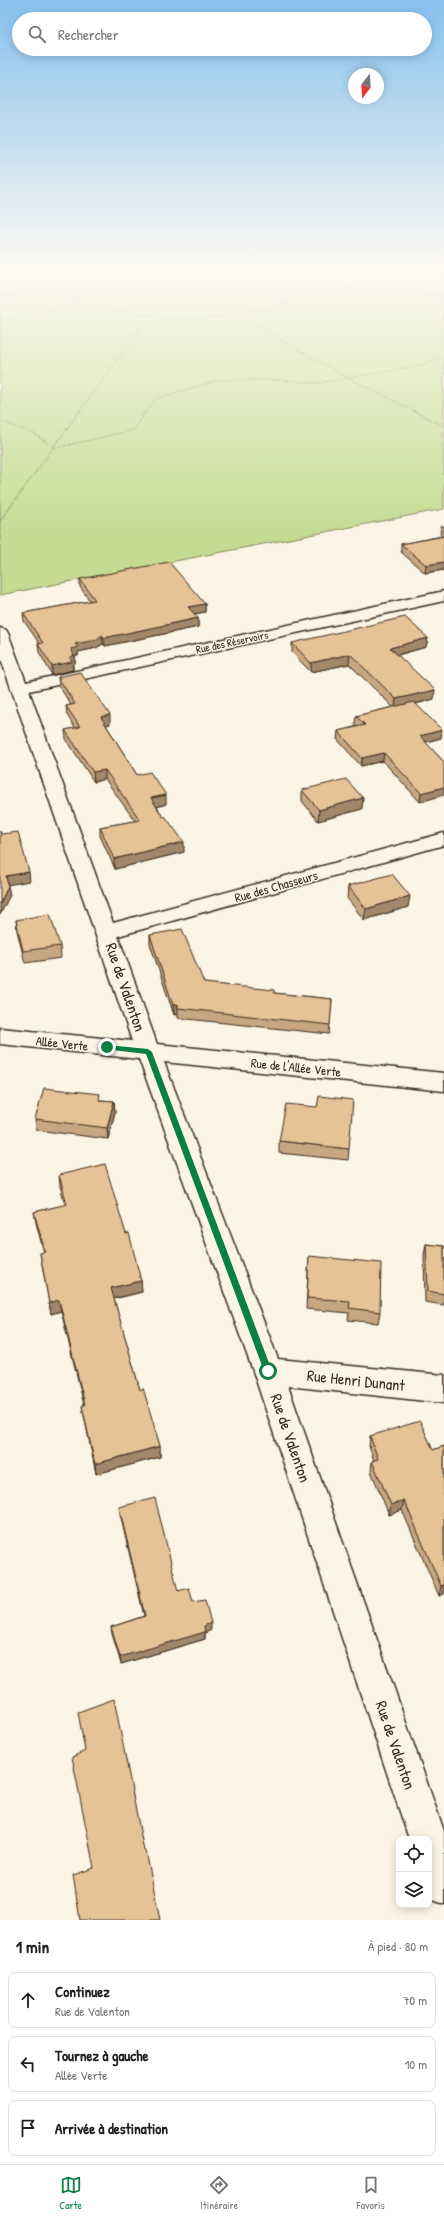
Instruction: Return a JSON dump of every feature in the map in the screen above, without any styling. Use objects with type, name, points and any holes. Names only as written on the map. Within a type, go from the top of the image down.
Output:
[{"type":"street","name":"Rue des Réservoirs","points":[[20,688],[444,596]]},
{"type":"street","name":"Rue de Valenton","points":[[0,633],[107,932],[148,1052],[268,1371],[428,1836]]},
{"type":"street","name":"Rue des Chasseurs","points":[[107,932],[444,839]]},
{"type":"street","name":"Allée Verte","points":[[0,1036],[148,1052]]},
{"type":"street","name":"Rue de l'Allée Verte","points":[[148,1052],[444,1082]]},
{"type":"street","name":"Rue Henri Dunant","points":[[268,1371],[444,1389]]},
{"type":"street","name":"Rue de Valenton","points":[[432,1849],[444,1885]]},
{"type":"path","points":[[0,521],[118,361]]},
{"type":"path","points":[[318,361],[350,379],[444,426]]},
{"type":"path","points":[[0,421],[33,433],[55,448],[134,430],[155,400],[218,380],[278,380],[320,383],[350,379],[422,365],[433,361]]},
{"type":"green space","points":[[0,361],[444,361],[444,509],[0,595]]},
{"type":"building","points":[[444,536],[444,562],[426,565],[401,544]]},
{"type":"building","points":[[169,562],[205,604],[188,607],[198,618],[104,638],[102,635],[96,640],[75,644],[78,647],[71,649],[74,655],[70,658],[72,662],[52,666],[38,644],[43,643],[23,613],[95,600],[80,579]]},
{"type":"building","points":[[405,617],[428,638],[390,648],[435,690],[396,699],[350,654],[311,663],[292,643]]},
{"type":"building","points":[[80,672],[110,715],[101,717],[137,775],[150,772],[166,795],[151,798],[163,817],[165,816],[184,842],[114,859],[100,827],[140,820],[105,770],[93,772],[65,730],[80,727],[66,706],[75,704],[58,677]]},
{"type":"building","points":[[414,702],[442,730],[420,736],[444,762],[444,787],[421,793],[384,753],[362,758],[338,731],[365,725],[356,716]]},
{"type":"building","points":[[346,779],[363,798],[319,810],[302,790]]},
{"type":"building","points":[[0,831],[1,834],[18,832],[29,872],[6,876],[8,886],[0,904]]},
{"type":"building","points":[[392,874],[410,896],[366,909],[348,886]]},
{"type":"building","points":[[50,914],[60,946],[23,951],[16,920]]},
{"type":"building","points":[[182,929],[204,983],[274,990],[274,993],[332,999],[330,1025],[178,1008],[178,1004],[173,1005],[150,935]]},
{"type":"building","points":[[44,1088],[100,1094],[99,1100],[114,1101],[107,1128],[35,1119]]},
{"type":"building","points":[[319,1096],[353,1100],[349,1149],[279,1141],[286,1104],[317,1107]]},
{"type":"building","points":[[105,1164],[126,1234],[129,1233],[141,1281],[111,1288],[140,1390],[143,1388],[160,1446],[95,1464],[82,1406],[85,1405],[59,1300],[49,1303],[40,1253],[45,1252],[34,1212],[67,1204],[59,1175]]},
{"type":"building","points":[[426,1244],[444,1246],[444,1294],[428,1291]]},
{"type":"building","points":[[309,1256],[381,1263],[380,1312],[349,1308],[350,1301],[307,1298]]},
{"type":"building","points":[[420,1421],[433,1450],[444,1446],[444,1585],[441,1586],[404,1500],[391,1505],[372,1461],[378,1459],[370,1436]]},
{"type":"building","points":[[155,1498],[178,1591],[189,1588],[193,1602],[205,1600],[211,1623],[204,1626],[205,1632],[120,1657],[111,1627],[145,1616],[119,1507]]},
{"type":"building","points":[[114,1699],[144,1851],[146,1851],[160,1920],[80,1920],[73,1875],[94,1868],[72,1757],[85,1751],[78,1712]]},
{"type":"route","points":[[107,1047],[148,1052],[268,1371]]}]
